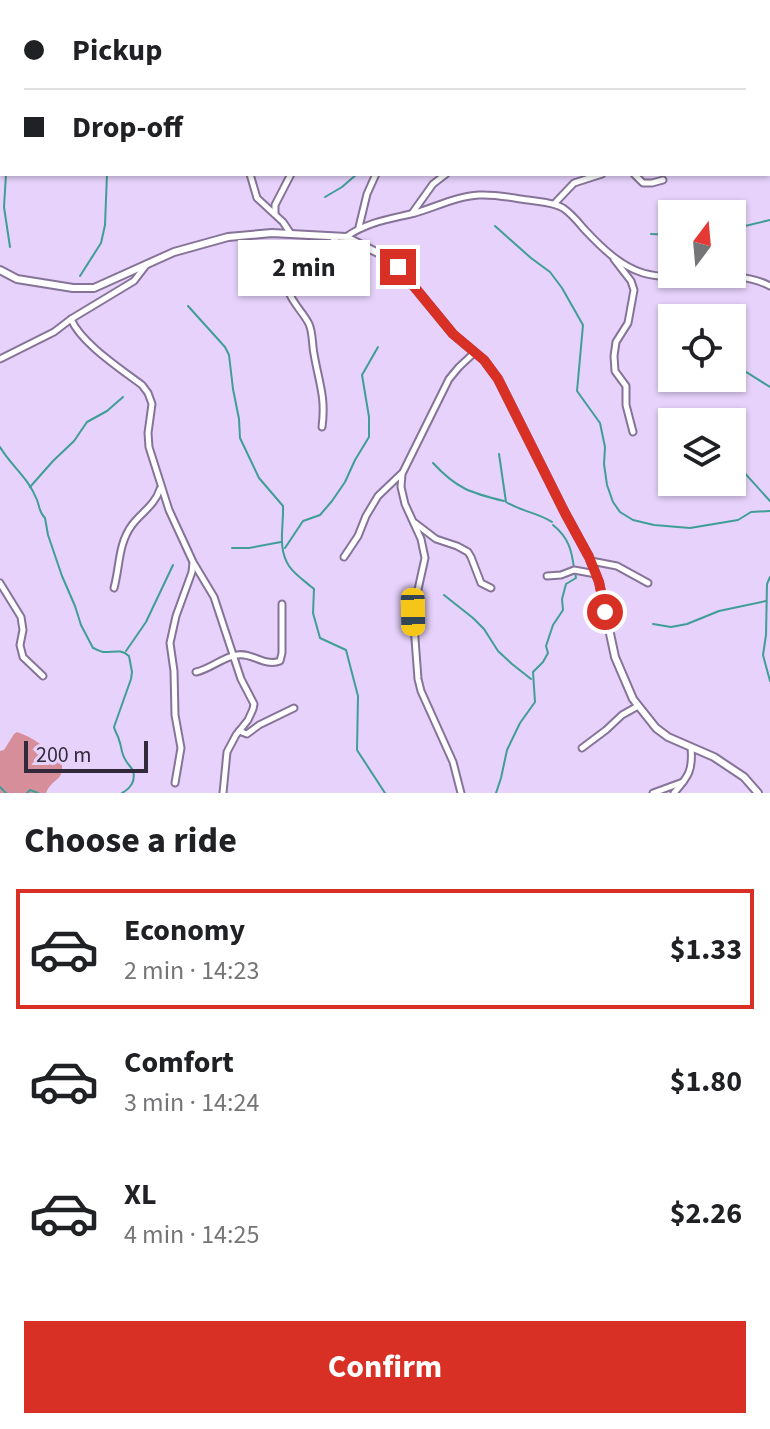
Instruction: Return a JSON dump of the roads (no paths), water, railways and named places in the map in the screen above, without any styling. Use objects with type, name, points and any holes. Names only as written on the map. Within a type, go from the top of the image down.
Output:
[{"type":"street","points":[[251,176],[257,198],[283,222],[291,234]]},
{"type":"street","points":[[275,215],[275,205],[290,176]]},
{"type":"street","points":[[359,228],[367,194],[375,176]]},
{"type":"street","points":[[413,213],[433,184],[443,176]]},
{"type":"street","points":[[554,204],[574,183],[596,176]]},
{"type":"street","points":[[636,176],[643,183],[663,180]]},
{"type":"street","points":[[346,237],[372,223],[469,196],[496,195],[554,204],[570,213],[611,255],[631,281],[634,290],[628,323],[616,342],[614,356],[615,371],[626,386],[626,405],[633,432]]},
{"type":"street","points":[[0,270],[17,279],[83,289],[101,286],[174,252],[254,233],[346,237],[378,253],[398,267],[453,334],[484,360],[498,379],[591,561],[615,657],[638,706],[668,737],[714,757],[733,769],[758,793]]},
{"type":"street","points":[[322,427],[324,402],[311,329],[290,294],[288,279],[295,266],[325,248],[337,236]]},
{"type":"street","points":[[611,255],[633,269],[649,274],[743,278],[770,286]]},
{"type":"street","points":[[0,359],[44,338],[134,281],[147,264]]},
{"type":"street","points":[[71,319],[87,341],[148,393],[152,404],[149,447],[169,510],[193,562],[214,597],[241,679],[254,704],[248,720],[231,743],[225,760],[223,793]]},
{"type":"street","points":[[344,557],[378,496],[402,474],[449,379],[474,353]]},
{"type":"street","points":[[402,474],[403,496],[424,548],[425,558],[413,612],[418,679],[425,702],[453,762],[461,793]]},
{"type":"street","points":[[114,588],[121,546],[131,527],[155,502],[161,484]]},
{"type":"street","points":[[412,519],[436,539],[468,552],[481,583],[491,588]]},
{"type":"street","points":[[591,561],[617,566],[648,583]]},
{"type":"street","points":[[175,783],[181,748],[175,715],[170,643],[193,562]]},
{"type":"street","points":[[547,576],[574,570],[596,574]]},
{"type":"street","points":[[0,583],[21,617],[23,657],[43,676]]},
{"type":"street","points":[[196,672],[234,655],[245,655],[268,663],[280,661],[282,604]]},
{"type":"street","points":[[582,748],[638,706]]},
{"type":"street","points":[[239,731],[247,734],[294,708]]},
{"type":"street","points":[[674,793],[690,772],[691,747]]},
{"type":"street","points":[[653,793],[684,782]]},
{"type":"waterway","points":[[6,176],[4,207],[10,247]]},
{"type":"waterway","points":[[80,276],[101,243],[107,176]]},
{"type":"waterway","points":[[325,197],[355,176]]},
{"type":"waterway","points":[[746,226],[770,220]]},
{"type":"waterway","points":[[495,226],[550,272],[583,325],[577,391],[600,423],[607,485],[620,512],[633,520],[654,525],[690,528],[738,520],[751,512],[770,511]]},
{"type":"waterway","points":[[651,234],[658,234]]},
{"type":"waterway","points":[[188,306],[229,355],[240,438],[259,478],[283,506],[283,552],[291,569],[314,589],[313,613],[320,638],[346,650],[358,696],[357,750],[385,793]]},
{"type":"waterway","points":[[285,548],[303,521],[320,515],[332,501],[369,437],[362,375],[378,347]]},
{"type":"waterway","points":[[746,372],[770,387]]},
{"type":"waterway","points":[[30,487],[74,441],[87,422],[123,397]]},
{"type":"waterway","points":[[0,447],[25,478],[37,500],[62,576],[93,648],[103,652],[123,652],[129,656],[131,679],[114,727],[134,775],[132,784],[122,793]]},
{"type":"waterway","points":[[499,454],[506,502],[552,522]]},
{"type":"waterway","points":[[433,463],[465,489],[504,501]]},
{"type":"waterway","points":[[746,474],[770,501]]},
{"type":"waterway","points":[[553,525],[568,544],[574,569]]},
{"type":"waterway","points":[[232,548],[281,542]]},
{"type":"waterway","points":[[126,651],[146,622],[173,565]]},
{"type":"waterway","points":[[496,793],[507,750],[535,702],[533,672],[548,653],[546,646],[553,625],[563,610],[566,584],[576,578],[575,572]]},
{"type":"waterway","points":[[770,577],[763,655],[770,681]]},
{"type":"waterway","points":[[444,595],[473,618],[498,651],[531,679]]},
{"type":"waterway","points":[[653,624],[671,627],[687,624],[719,611],[766,601]]},
{"type":"waterway","points":[[0,787],[6,793]]},
{"type":"waterway","points":[[27,793],[30,790],[38,793]]}]
